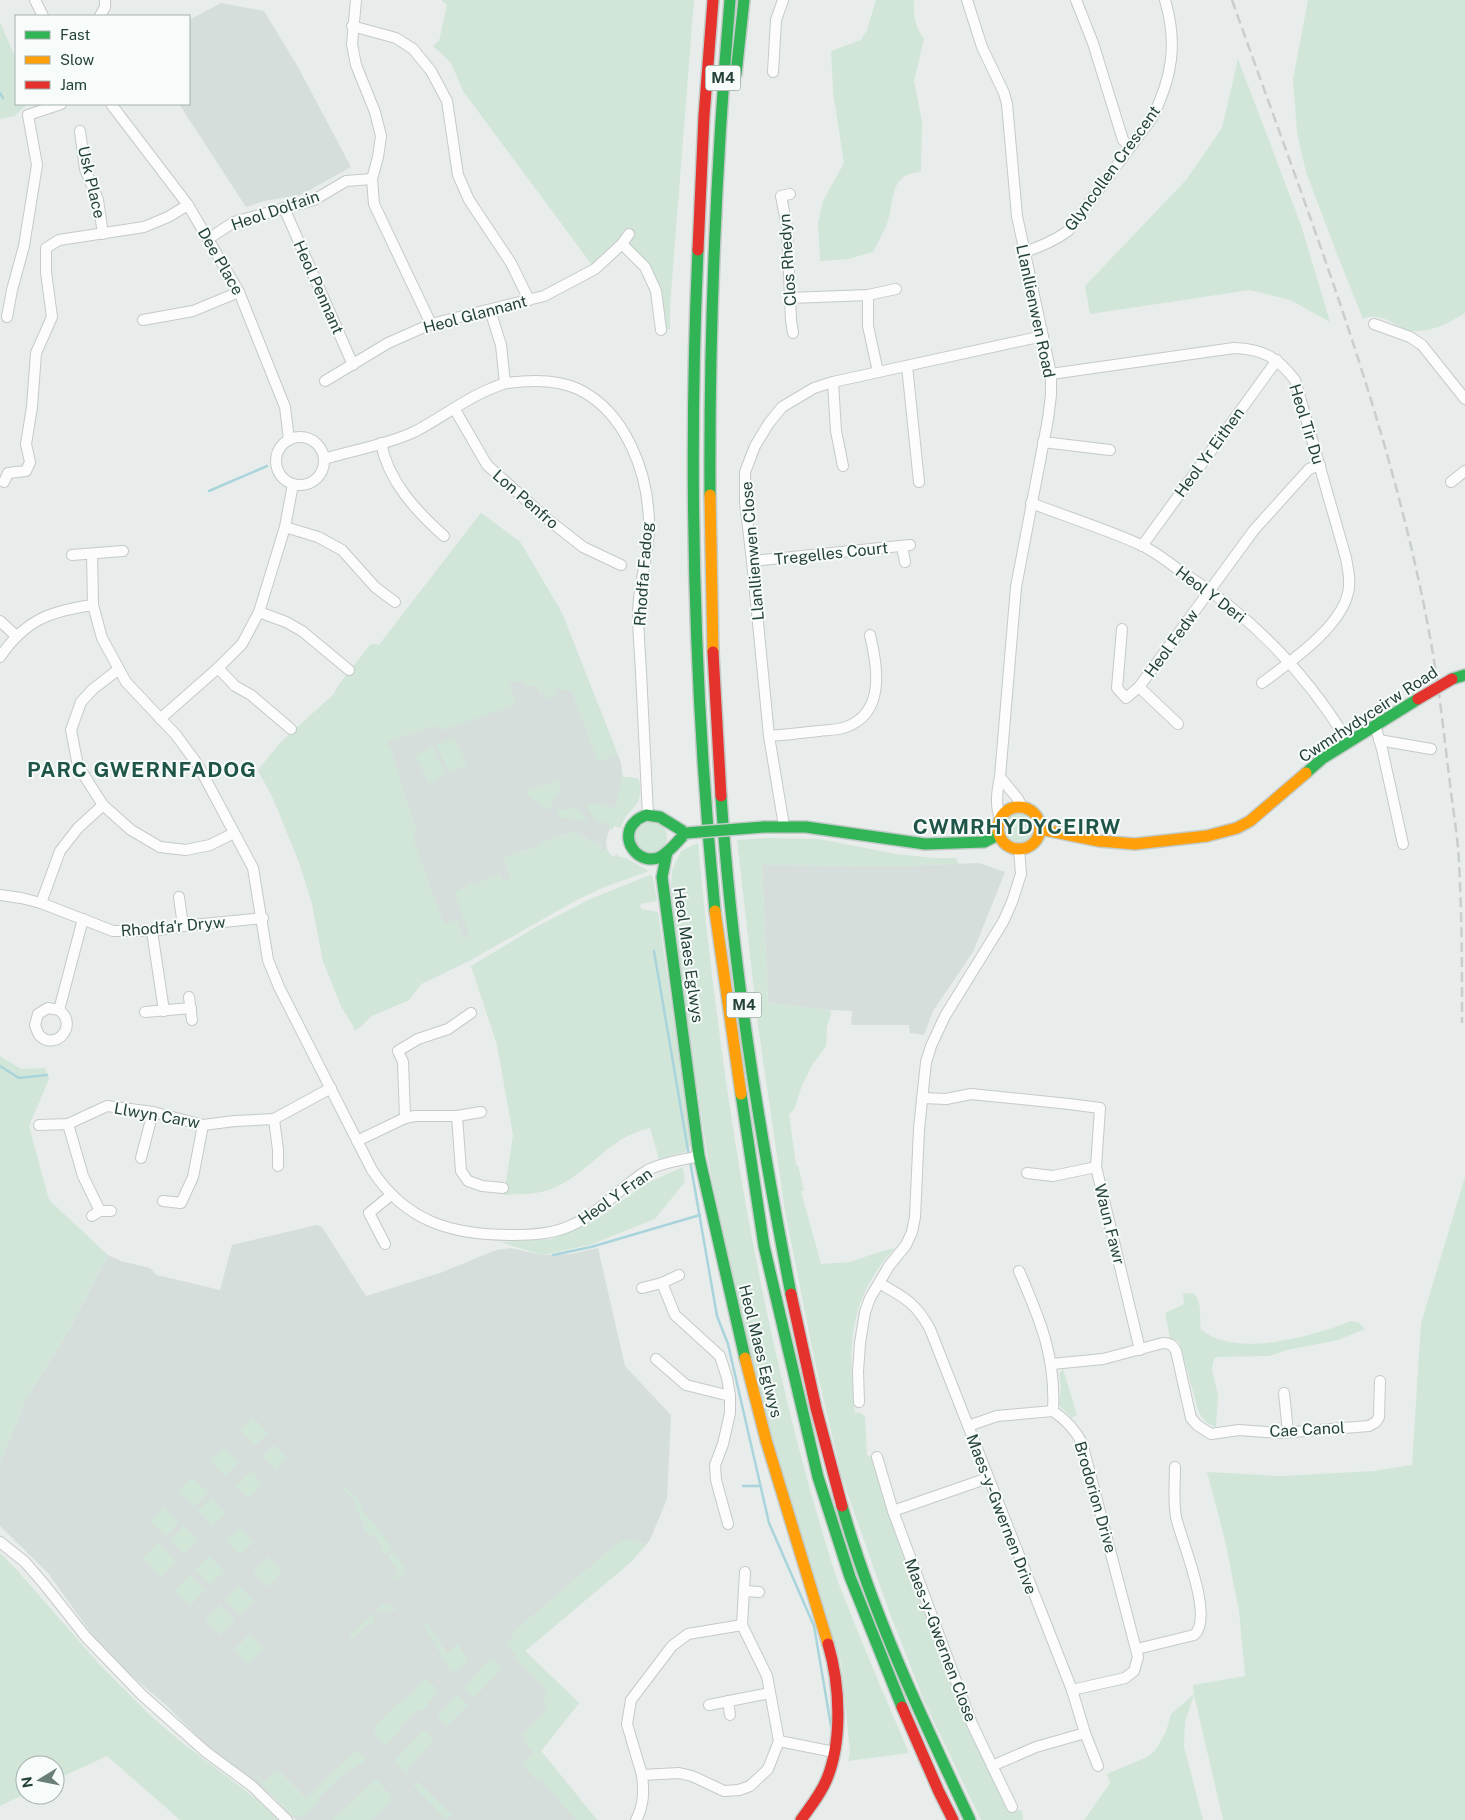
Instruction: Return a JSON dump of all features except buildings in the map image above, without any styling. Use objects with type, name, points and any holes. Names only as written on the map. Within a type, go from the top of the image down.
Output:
[{"type":"main road","name":"M4","points":[[702,0],[699,99],[704,116]]},
{"type":"main road","name":"M4","points":[[713,0],[704,116],[695,315],[693,456],[696,617],[708,836],[718,936],[764,1246],[818,1477],[850,1577],[895,1690],[953,1820]]},
{"type":"main road","name":"M4","points":[[730,0],[720,103],[711,297],[710,468],[712,614],[721,799],[752,1072],[779,1238],[813,1395],[860,1564],[907,1686],[970,1820]]},
{"type":"main road","name":"M4","points":[[719,155],[732,109],[744,0]]},
{"type":"main road","name":"Cwmrhydyceirw Road","points":[[1040,829],[1099,841],[1134,844],[1222,833],[1250,821],[1323,758],[1452,679],[1465,675]]},
{"type":"main road","points":[[1022,807],[1032,811],[1038,819],[1040,829],[1033,843],[1019,849],[1006,845],[998,835],[998,826],[1000,818],[1005,811],[1022,807]]},
{"type":"main road","points":[[648,815],[660,817],[668,824],[686,833],[764,827],[806,827],[896,842],[925,844],[984,842],[998,835]]},
{"type":"main road","name":"Heol Maes Eglwys","points":[[648,815],[642,816],[634,822],[628,835],[629,844],[635,852],[648,859],[662,877]]},
{"type":"main road","name":"Heol Maes Eglwys","points":[[668,824],[672,833],[662,877],[699,1156],[730,1296],[766,1440],[833,1660],[838,1726],[834,1752],[829,1773],[812,1805],[801,1820]]},
{"type":"main road","points":[[648,859],[658,858],[686,833]]},
{"type":"street","points":[[35,0],[42,15]]},
{"type":"street","points":[[101,15],[105,7],[105,0]]},
{"type":"street","points":[[356,0],[352,26],[352,44],[356,65],[375,112],[381,136],[372,179],[374,204],[430,324]]},
{"type":"street","points":[[773,72],[776,20],[783,0]]},
{"type":"street","name":"Llanllienwen Road","points":[[967,0],[982,47],[1004,93],[1007,104],[1014,194],[1024,252],[1051,374],[1051,395],[1016,587],[998,787],[997,809],[1000,818]]},
{"type":"street","points":[[1076,0],[1093,43],[1123,140],[1130,148]]},
{"type":"street","name":"Glyncollen Crescent","points":[[1024,252],[1039,248],[1068,231],[1152,118],[1168,79],[1172,45],[1172,29],[1165,0]]},
{"type":"street","points":[[352,26],[396,38],[413,49],[431,71],[447,101],[458,175],[469,200],[506,255],[529,300]]},
{"type":"street","points":[[7,317],[24,246],[37,165],[28,115],[58,105]]},
{"type":"street","name":"Dee Place","points":[[112,105],[188,205],[239,292],[285,407],[289,440]]},
{"type":"street","name":"Usk Place","points":[[80,131],[85,170],[98,200],[103,234]]},
{"type":"street","name":"Heol Dolfain","points":[[208,239],[234,222],[314,200],[346,180],[372,179]]},
{"type":"street","name":"Clos Rhedyn","points":[[790,194],[781,196],[787,227],[793,333]]},
{"type":"street","points":[[4,482],[8,473],[26,471],[30,462],[26,444],[32,407],[36,353],[52,317],[46,272],[46,248],[59,240],[144,227],[168,218],[188,205]]},
{"type":"street","name":"Heol Pennant","points":[[284,208],[353,365]]},
{"type":"street","name":"Heol Glannant","points":[[325,381],[388,343],[430,324],[544,296],[595,269],[622,244],[629,234]]},
{"type":"street","points":[[622,244],[645,267],[656,290],[661,330]]},
{"type":"street","points":[[790,298],[868,295],[896,289]]},
{"type":"street","points":[[143,320],[193,311],[239,292]]},
{"type":"street","points":[[868,295],[868,326],[878,372]]},
{"type":"street","points":[[490,310],[501,345],[505,383]]},
{"type":"street","points":[[1374,324],[1410,337],[1422,345],[1465,399]]},
{"type":"street","name":"Llanllienwen Close","points":[[784,826],[769,736],[745,502],[746,472],[755,446],[769,423],[782,407],[814,388],[833,382],[1043,336]]},
{"type":"street","name":"Heol Tir Du","points":[[1051,374],[1234,348],[1252,349],[1266,353],[1277,360],[1295,380],[1346,558],[1349,592],[1335,622],[1262,684]]},
{"type":"street","name":"Heol Yr Eithen","points":[[1142,546],[1277,360]]},
{"type":"street","points":[[907,366],[919,482]]},
{"type":"street","name":"Rhodfa Fadog","points":[[324,459],[381,443],[417,430],[482,392],[505,383],[537,381],[558,383],[576,388],[596,399],[608,411],[622,429],[635,454],[642,477],[649,524],[638,612],[648,815]]},
{"type":"street","points":[[833,382],[834,431],[843,466]]},
{"type":"street","name":"Lon Penfro","points":[[454,408],[487,466],[546,518],[583,547],[621,565]]},
{"type":"street","points":[[308,438],[321,449],[324,459],[323,467],[320,475],[313,482],[305,485],[293,484],[286,481],[280,474],[276,461],[279,450],[289,440],[308,438]]},
{"type":"street","points":[[1043,442],[1110,450]]},
{"type":"street","points":[[381,443],[383,453],[396,483],[423,517],[444,536]]},
{"type":"street","name":"Heol Fedw","points":[[1122,629],[1117,688],[1126,698],[1139,687],[1254,530],[1309,469],[1320,465]]},
{"type":"street","points":[[1451,482],[1465,471]]},
{"type":"street","points":[[160,719],[218,668],[242,644],[259,612],[285,527],[293,484]]},
{"type":"street","name":"Heol Y Deri","points":[[1031,503],[1142,546],[1210,589],[1252,625],[1290,662],[1334,718],[1348,742]]},
{"type":"street","points":[[285,527],[318,537],[342,550],[375,587],[395,602]]},
{"type":"street","name":"Tregelles Court","points":[[752,561],[906,546],[905,562]]},
{"type":"street","points":[[72,555],[123,551]]},
{"type":"street","name":"Heol Y Fran","points":[[92,554],[93,605],[102,638],[126,682],[176,734],[198,765],[253,868],[263,918],[268,960],[279,987],[372,1170],[401,1205],[436,1224],[475,1234],[525,1235],[550,1232],[571,1226],[590,1215],[607,1203],[635,1178],[650,1169],[699,1156]]},
{"type":"street","points":[[0,657],[16,636],[26,627],[44,616],[66,609],[93,605]]},
{"type":"street","points":[[259,612],[286,622],[302,631],[348,670]]},
{"type":"street","points":[[0,620],[16,636]]},
{"type":"street","points":[[769,736],[844,728],[856,723],[864,716],[875,696],[877,686],[869,635]]},
{"type":"street","points":[[218,668],[235,686],[251,695],[290,729]]},
{"type":"street","points":[[119,670],[93,689],[81,702],[71,730],[78,766],[103,805],[131,830],[160,847],[186,850],[210,844],[234,833]]},
{"type":"street","points":[[1139,687],[1178,724]]},
{"type":"street","points":[[1375,725],[1403,844]]},
{"type":"street","points":[[1380,740],[1432,749]]},
{"type":"street","points":[[1000,777],[1018,799],[1022,807]]},
{"type":"street","points":[[41,903],[60,851],[78,828],[103,805]]},
{"type":"street","points":[[859,1402],[858,1372],[861,1329],[870,1298],[889,1266],[906,1245],[912,1232],[915,1217],[926,1062],[945,1016],[1003,922],[1012,902],[1021,874],[1019,849]]},
{"type":"street","name":"Rhodfa'r Dryw","points":[[0,896],[21,898],[41,903],[113,931],[152,931],[263,918]]},
{"type":"street","points":[[179,898],[183,926]]},
{"type":"street","points":[[58,1010],[83,919]]},
{"type":"street","points":[[152,931],[164,1011]]},
{"type":"street","points":[[145,1012],[164,1011],[190,1003],[192,1020]]},
{"type":"street","points":[[405,1118],[403,1062],[398,1051],[418,1039],[448,1028],[471,1013]]},
{"type":"street","name":"Llwyn Carw","points":[[39,1125],[68,1124],[107,1106],[153,1112],[203,1124],[274,1119],[331,1088]]},
{"type":"street","points":[[922,1098],[946,1099],[970,1094],[1100,1108],[1096,1167]]},
{"type":"street","points":[[141,1158],[153,1112]]},
{"type":"street","points":[[357,1141],[405,1118],[429,1115],[456,1116],[481,1112]]},
{"type":"street","points":[[456,1116],[461,1171],[468,1181],[482,1186],[503,1188]]},
{"type":"street","points":[[274,1119],[278,1166]]},
{"type":"street","points":[[68,1124],[96,1213],[111,1211]]},
{"type":"street","points":[[162,1201],[181,1203],[194,1177],[203,1124]]},
{"type":"street","name":"Waun Fawr","points":[[1027,1173],[1053,1176],[1096,1167],[1140,1350]]},
{"type":"street","points":[[385,1244],[369,1213],[391,1195]]},
{"type":"street","points":[[968,1426],[996,1416],[1053,1411],[1052,1364],[1041,1322],[1019,1271]]},
{"type":"street","points":[[642,1288],[662,1283],[679,1275]]},
{"type":"street","points":[[662,1283],[675,1315],[720,1356],[727,1378],[730,1414],[723,1444],[715,1464],[716,1480],[728,1524]]},
{"type":"street","name":"Maes-y-Gwernen Drive","points":[[879,1283],[906,1299],[923,1315],[930,1329],[1072,1690],[1085,1733],[1098,1766]]},
{"type":"street","name":"Cae Canol","points":[[1140,1350],[1163,1343],[1169,1343],[1174,1346],[1192,1418],[1197,1426],[1211,1434],[1239,1430],[1288,1432],[1369,1426],[1376,1422],[1380,1410],[1380,1381]]},
{"type":"street","points":[[1052,1364],[1104,1359],[1140,1350]]},
{"type":"street","points":[[656,1359],[686,1386],[730,1396]]},
{"type":"street","points":[[1284,1392],[1288,1432]]},
{"type":"street","name":"Brodorion Drive","points":[[1053,1411],[1076,1431],[1082,1443],[1138,1657],[1137,1666],[1124,1678],[1072,1690]]},
{"type":"street","name":"Maes-y-Gwernen Close","points":[[877,1457],[893,1512],[972,1724],[1012,1807]]},
{"type":"street","points":[[1137,1649],[1194,1635],[1200,1626],[1201,1616],[1194,1573],[1176,1517],[1175,1467]]},
{"type":"street","points":[[893,1512],[988,1478]]},
{"type":"street","points":[[0,1542],[25,1562],[86,1637],[142,1695],[206,1752],[252,1786],[287,1820]]},
{"type":"street","points":[[642,1775],[679,1773],[692,1776],[724,1791],[739,1790],[750,1786],[768,1769],[780,1741],[767,1676],[742,1625],[745,1572]]},
{"type":"street","points":[[744,1591],[759,1592]]},
{"type":"street","points":[[636,1820],[640,1812],[644,1793],[642,1775],[627,1724],[631,1700],[672,1646],[688,1634],[742,1625]]},
{"type":"street","points":[[709,1705],[770,1693]]},
{"type":"street","points":[[728,1701],[730,1715]]},
{"type":"street","points":[[992,1766],[1036,1748],[1085,1733]]},
{"type":"street","points":[[780,1741],[834,1752]]},
{"type":"shaded area","points":[[221,3],[264,11],[298,67],[351,167],[301,195],[264,201],[246,207],[180,105],[190,105],[190,19]]},
{"type":"shaded area","points":[[481,513],[520,542],[562,613],[621,763],[623,780],[606,842],[607,850],[600,851],[602,846],[573,832],[504,858],[511,878],[502,881],[500,875],[455,892],[470,937],[464,939],[471,960],[421,984],[409,1000],[371,1016],[358,1029],[353,1030],[354,1027],[342,1008],[323,961],[312,903],[299,862],[273,798],[258,770],[280,743],[334,694],[338,686],[371,644],[379,645]]},
{"type":"shaded area","points":[[979,863],[1005,872],[973,952],[933,1011],[924,1035],[910,1033],[909,1025],[851,1025],[852,1011],[768,1003],[762,865],[898,866]]},
{"type":"shaded area","points":[[316,1225],[322,1227],[366,1296],[440,1273],[496,1250],[511,1248],[542,1255],[571,1254],[598,1248],[625,1366],[671,1415],[667,1499],[650,1540],[632,1561],[525,1651],[579,1703],[541,1751],[597,1820],[296,1820],[273,1797],[207,1746],[167,1706],[106,1654],[48,1573],[0,1526],[0,1463],[26,1399],[69,1330],[108,1255],[121,1261],[150,1268],[157,1275],[220,1290],[232,1245]]},
{"type":"green space","points":[[441,0],[694,0],[670,306],[670,329],[661,330],[656,291],[622,244],[595,269],[463,91],[451,63],[433,46],[439,41],[447,5]]},
{"type":"green space","points":[[876,0],[914,0],[915,21],[924,39],[914,81],[922,121],[921,172],[903,177],[898,183],[887,224],[873,252],[848,259],[820,261],[818,223],[823,201],[844,163],[833,92],[831,51],[861,40],[867,30]]},
{"type":"green space","points":[[1308,0],[1465,0],[1465,313],[1440,326],[1412,331],[1382,318],[1370,317],[1363,319],[1306,172],[1297,133],[1293,79]]},
{"type":"green space","points":[[0,22],[15,57],[15,105],[26,105],[15,116],[0,119]]},
{"type":"green space","points":[[1238,59],[1301,225],[1330,322],[1290,300],[1250,290],[1090,314],[1085,286],[1186,180],[1222,128]]},
{"type":"green space","points":[[481,513],[520,542],[562,613],[618,755],[598,762],[572,692],[555,688],[556,697],[546,698],[545,692],[539,693],[537,685],[527,686],[523,680],[508,683],[516,704],[444,730],[435,726],[386,742],[391,750],[416,830],[413,838],[444,924],[457,920],[464,939],[470,937],[454,892],[500,874],[502,880],[511,878],[504,858],[573,832],[602,846],[601,851],[607,850],[613,857],[617,854],[619,857],[626,858],[649,871],[602,888],[573,902],[471,960],[421,984],[409,1000],[371,1016],[358,1029],[353,1030],[354,1027],[342,1008],[323,961],[312,903],[299,862],[273,798],[258,770],[280,743],[334,694],[338,686],[371,644],[379,645]]},
{"type":"green space","points":[[454,737],[467,764],[450,773],[436,746]]},
{"type":"green space","points":[[433,747],[446,775],[429,784],[415,756]]},
{"type":"green space","points":[[622,777],[639,779],[640,797],[638,803],[627,815],[621,828],[614,826],[612,830],[609,829],[610,824],[595,821],[587,806],[594,803],[615,808]]},
{"type":"green space","points":[[558,780],[561,787],[550,808],[546,810],[525,792]]},
{"type":"green space","points":[[576,808],[589,821],[558,817],[557,811]]},
{"type":"green space","points":[[1018,813],[1024,814],[1032,822],[1032,834],[1024,842],[1018,843],[1012,842],[1004,834],[1003,828],[1004,822],[1012,814]]},
{"type":"green space","points":[[651,821],[662,826],[667,837],[662,848],[651,853],[640,848],[635,837],[640,826]]},
{"type":"green space","points":[[765,838],[819,839],[896,854],[956,858],[959,864],[898,866],[762,865],[768,1003],[830,1010],[831,1013],[827,1027],[826,1046],[811,1067],[802,1085],[794,1110],[789,1114],[796,1165],[798,1165],[804,1191],[801,1191],[821,1264],[850,1262],[895,1248],[879,1267],[868,1286],[859,1306],[854,1325],[852,1367],[855,1414],[858,1412],[865,1416],[867,1455],[871,1457],[896,1532],[1010,1811],[1022,1810],[1023,1820],[981,1820],[924,1701],[889,1611],[842,1478],[815,1363],[785,1211],[758,1026],[737,840]]},
{"type":"green space","points":[[698,843],[707,935],[732,1118],[747,1210],[785,1391],[808,1481],[836,1577],[909,1753],[848,1761],[850,1751],[841,1664],[791,1505],[745,1343],[707,1154],[678,962],[671,885],[672,870],[681,851]]},
{"type":"green space","points":[[651,875],[653,878],[657,901],[640,904],[641,909],[658,912],[691,1145],[685,1152],[659,1159],[650,1128],[622,1139],[576,1175],[551,1189],[534,1193],[504,1195],[513,1135],[497,1045],[471,966],[536,927],[588,900]]},
{"type":"green space","points":[[0,1056],[21,1069],[45,1068],[49,1079],[29,1126],[49,1200],[108,1255],[69,1330],[26,1399],[0,1463]]},
{"type":"green space","points":[[683,1167],[685,1182],[655,1219],[590,1245],[542,1255],[500,1242],[552,1239],[596,1220],[645,1184]]},
{"type":"green space","points":[[1465,1177],[1465,1820],[1223,1820],[1194,1695],[1185,1722],[1184,1746],[1203,1820],[1084,1820],[1110,1783],[1107,1774],[1147,1757],[1155,1751],[1166,1732],[1171,1714],[1194,1694],[1193,1685],[1245,1676],[1239,1611],[1225,1540],[1207,1472],[1280,1476],[1374,1471],[1412,1465],[1421,1323]]},
{"type":"green space","points":[[1193,1293],[1199,1305],[1201,1329],[1215,1338],[1233,1343],[1253,1344],[1296,1338],[1351,1321],[1359,1323],[1365,1329],[1338,1340],[1287,1350],[1269,1356],[1217,1357],[1214,1359],[1212,1369],[1218,1396],[1216,1427],[1207,1423],[1199,1413],[1179,1342],[1170,1338],[1165,1313],[1184,1304],[1183,1294]]},
{"type":"green space","points":[[1063,1369],[1077,1415],[1072,1418],[1059,1405],[1061,1387],[1059,1374]]},
{"type":"green space","points":[[253,1417],[268,1433],[255,1445],[240,1430]]},
{"type":"green space","points":[[274,1445],[287,1458],[276,1470],[262,1456]]},
{"type":"green space","points":[[224,1447],[239,1462],[225,1476],[210,1460]]},
{"type":"green space","points":[[251,1471],[263,1484],[248,1498],[236,1486]]},
{"type":"green space","points":[[192,1478],[208,1493],[194,1507],[178,1491]]},
{"type":"green space","points":[[345,1487],[357,1497],[363,1512],[381,1532],[392,1549],[384,1554],[377,1538],[366,1532],[352,1498],[343,1488]]},
{"type":"green space","points":[[212,1498],[226,1513],[212,1526],[198,1511]]},
{"type":"green space","points":[[164,1507],[179,1522],[166,1536],[150,1521]]},
{"type":"green space","points":[[184,1526],[198,1540],[184,1554],[170,1540]]},
{"type":"green space","points":[[240,1528],[254,1542],[240,1555],[226,1541]]},
{"type":"green space","points":[[633,1540],[646,1544],[632,1561],[525,1651],[579,1703],[541,1751],[597,1820],[576,1820],[540,1779],[537,1781],[522,1765],[534,1752],[525,1744],[528,1741],[522,1735],[548,1709],[545,1706],[544,1695],[548,1691],[515,1658],[517,1656],[505,1645],[513,1636],[511,1634],[615,1545],[622,1541]]},
{"type":"green space","points":[[158,1543],[176,1562],[161,1577],[143,1558]]},
{"type":"green space","points":[[394,1552],[407,1572],[396,1579],[392,1577],[397,1574],[398,1570],[388,1556]]},
{"type":"green space","points":[[0,1553],[99,1664],[151,1716],[180,1741],[271,1810],[280,1820],[180,1820],[107,1756],[65,1775],[65,1755],[15,1755],[15,1799],[0,1806]]},
{"type":"green space","points":[[209,1556],[224,1571],[210,1584],[195,1570]]},
{"type":"green space","points":[[268,1557],[282,1571],[268,1587],[253,1572]]},
{"type":"green space","points":[[190,1575],[205,1590],[190,1606],[175,1591]]},
{"type":"green space","points":[[239,1586],[254,1601],[240,1615],[225,1600]]},
{"type":"green space","points":[[220,1605],[235,1620],[220,1635],[205,1620]]},
{"type":"green space","points":[[382,1605],[391,1605],[397,1610],[375,1612],[374,1623],[367,1624],[350,1641],[350,1636]]},
{"type":"green space","points":[[428,1623],[447,1654],[458,1644],[468,1662],[460,1670],[453,1671],[449,1668],[424,1626]]},
{"type":"green space","points":[[250,1634],[264,1649],[248,1664],[234,1650]]},
{"type":"green space","points":[[491,1658],[503,1668],[474,1698],[464,1687]]},
{"type":"green space","points":[[426,1678],[439,1691],[424,1709],[417,1710],[401,1726],[400,1731],[384,1746],[373,1733],[377,1729],[374,1727],[400,1701],[403,1702]]},
{"type":"green space","points":[[456,1696],[468,1705],[447,1726],[437,1716]]},
{"type":"green space","points":[[423,1731],[434,1740],[406,1770],[409,1776],[395,1760]]},
{"type":"green space","points":[[357,1750],[366,1760],[342,1775],[317,1799],[319,1802],[301,1818],[294,1816],[280,1805],[249,1766],[264,1782],[277,1769],[306,1798]]},
{"type":"green space","points":[[376,1779],[391,1796],[391,1803],[370,1820],[333,1820]]},
{"type":"green space","points":[[417,1781],[452,1815],[449,1818],[445,1819],[413,1785]]},
{"type":"waterway","points":[[0,93],[3,98]]},
{"type":"waterway","points":[[209,491],[267,466]]},
{"type":"waterway","points":[[654,951],[689,1156]]},
{"type":"waterway","points":[[0,1066],[19,1078],[47,1075]]},
{"type":"waterway","points":[[690,1161],[717,1316],[728,1344],[769,1523],[814,1626],[831,1726]]},
{"type":"waterway","points":[[553,1255],[591,1247],[700,1215]]},
{"type":"waterway","points":[[743,1486],[761,1486]]},
{"type":"railway","points":[[1232,0],[1344,315],[1393,474],[1413,555],[1436,674],[1458,843],[1462,1023]]},
{"type":"traffic: fast","points":[[710,495],[714,247],[730,0]]},
{"type":"traffic: fast","points":[[736,74],[744,0]]},
{"type":"traffic: fast","points":[[698,250],[693,415],[695,580],[702,746],[715,911]]},
{"type":"traffic: fast","points":[[1452,679],[1465,675]]},
{"type":"traffic: fast","points":[[1306,773],[1323,758],[1418,699]]},
{"type":"traffic: fast","points":[[721,796],[732,921],[748,1046],[791,1294]]},
{"type":"traffic: fast","points":[[646,815],[660,817],[686,833],[664,855],[652,859],[644,858],[638,854],[629,842],[631,828],[637,820],[646,815]]},
{"type":"traffic: fast","points":[[764,827],[806,827],[925,844],[984,842],[998,835]]},
{"type":"traffic: fast","points":[[686,833],[764,827]]},
{"type":"traffic: fast","points":[[667,852],[662,877],[699,1156],[745,1358]]},
{"type":"traffic: fast","points":[[741,1094],[764,1246],[818,1477],[850,1577],[902,1707]]},
{"type":"traffic: fast","points":[[842,1506],[854,1547],[883,1626],[970,1820]]},
{"type":"traffic: slow","points":[[710,495],[713,652]]},
{"type":"traffic: slow","points":[[1040,829],[1099,841],[1135,844],[1207,836],[1237,828],[1250,821],[1306,773]]},
{"type":"traffic: slow","points":[[1015,807],[1023,807],[1034,813],[1040,828],[1034,843],[1023,849],[1015,849],[1004,843],[998,832],[998,824],[1004,813],[1015,807]]},
{"type":"traffic: slow","points":[[715,911],[741,1094]]},
{"type":"traffic: slow","points":[[745,1358],[766,1440],[828,1644]]},
{"type":"traffic: jam","points":[[698,250],[704,116],[713,0]]},
{"type":"traffic: jam","points":[[713,652],[721,796]]},
{"type":"traffic: jam","points":[[1418,699],[1452,679]]},
{"type":"traffic: jam","points":[[791,1294],[816,1408],[842,1506]]},
{"type":"traffic: jam","points":[[801,1820],[824,1786],[835,1749],[838,1713],[837,1695],[828,1644]]},
{"type":"traffic: jam","points":[[902,1707],[953,1820]]},
{"type":"district","name":"PARC GWERNFADOG","points":[[142,770]]},
{"type":"district","name":"CWMRHYDYCEIRW","points":[[1017,827]]}]
